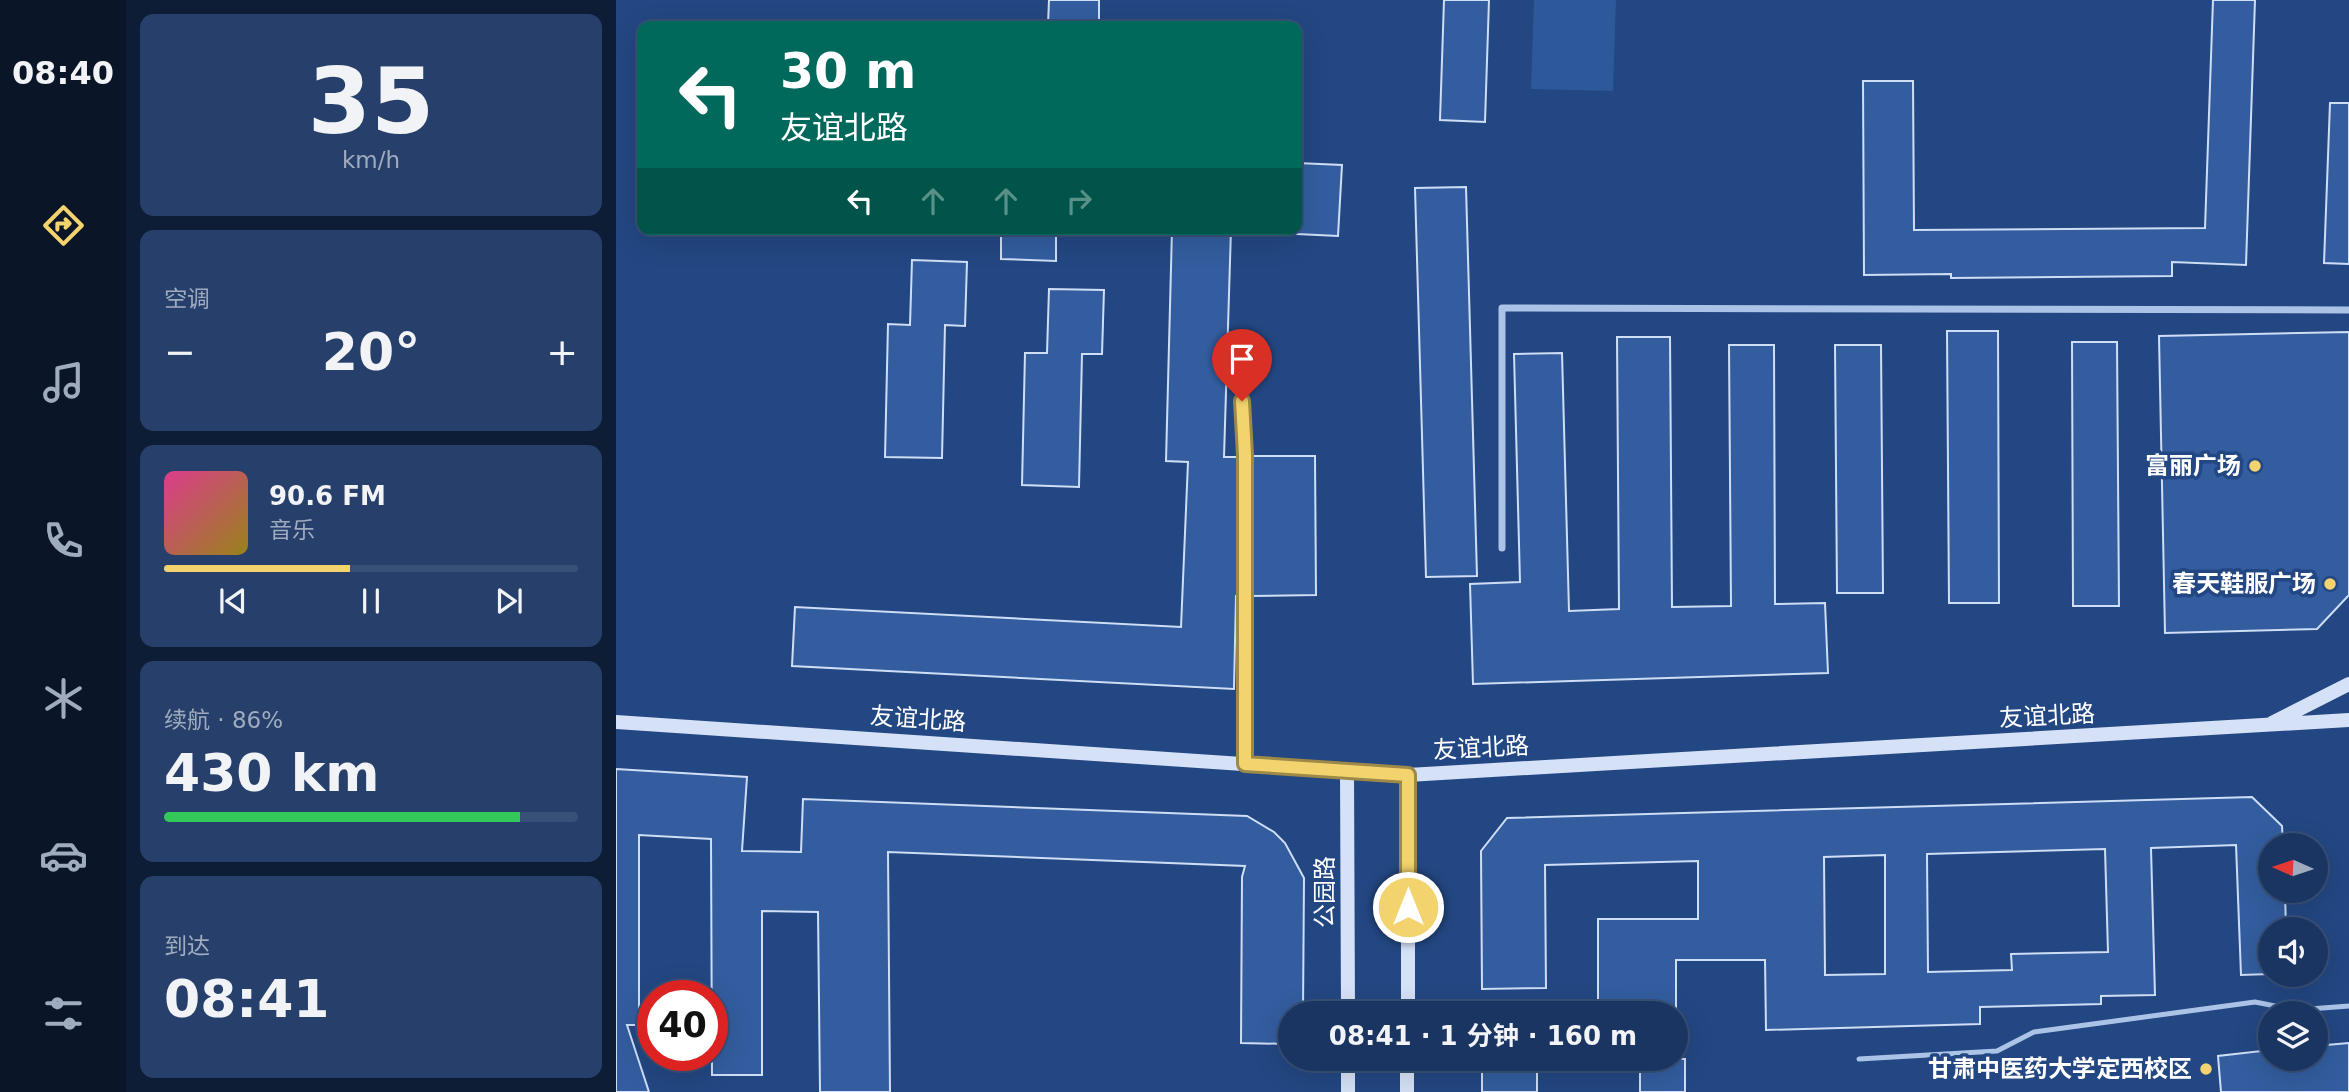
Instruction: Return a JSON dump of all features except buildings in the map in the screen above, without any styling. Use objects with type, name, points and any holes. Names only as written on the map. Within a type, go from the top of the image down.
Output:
[{"type":"main road","points":[[2264,727],[2349,684]]},
{"type":"main road","name":"友谊北路","points":[[616,722],[1408,775],[2349,720]]},
{"type":"main road","name":"公园路","points":[[1347,771],[1348,1001]]},
{"type":"main road","points":[[1408,775],[1408,1001]]},
{"type":"main road","points":[[1348,1071],[1348,1092]]},
{"type":"main road","points":[[1407,1092],[1408,1071]]},
{"type":"street","points":[[1502,548],[1502,308],[2349,310]]},
{"type":"lane","points":[[1241,375],[1245,455],[1245,764]]},
{"type":"lane","points":[[1859,1059],[1997,1051],[2034,1032],[2255,1002],[2296,1010],[2349,1006]]},
{"type":"shaded area","points":[[1534,0],[1616,0],[1613,91],[1531,89]]},
{"type":"place","name":"富丽广场","points":[[2255,466]]},
{"type":"place","name":"春天鞋服广场","points":[[2330,584]]},
{"type":"place","name":"甘肃中医药大学定西校区","points":[[2206,1069]]},
{"type":"route","points":[[1242,401],[1245,455],[1245,764],[1408,775],[1408,907]]}]
